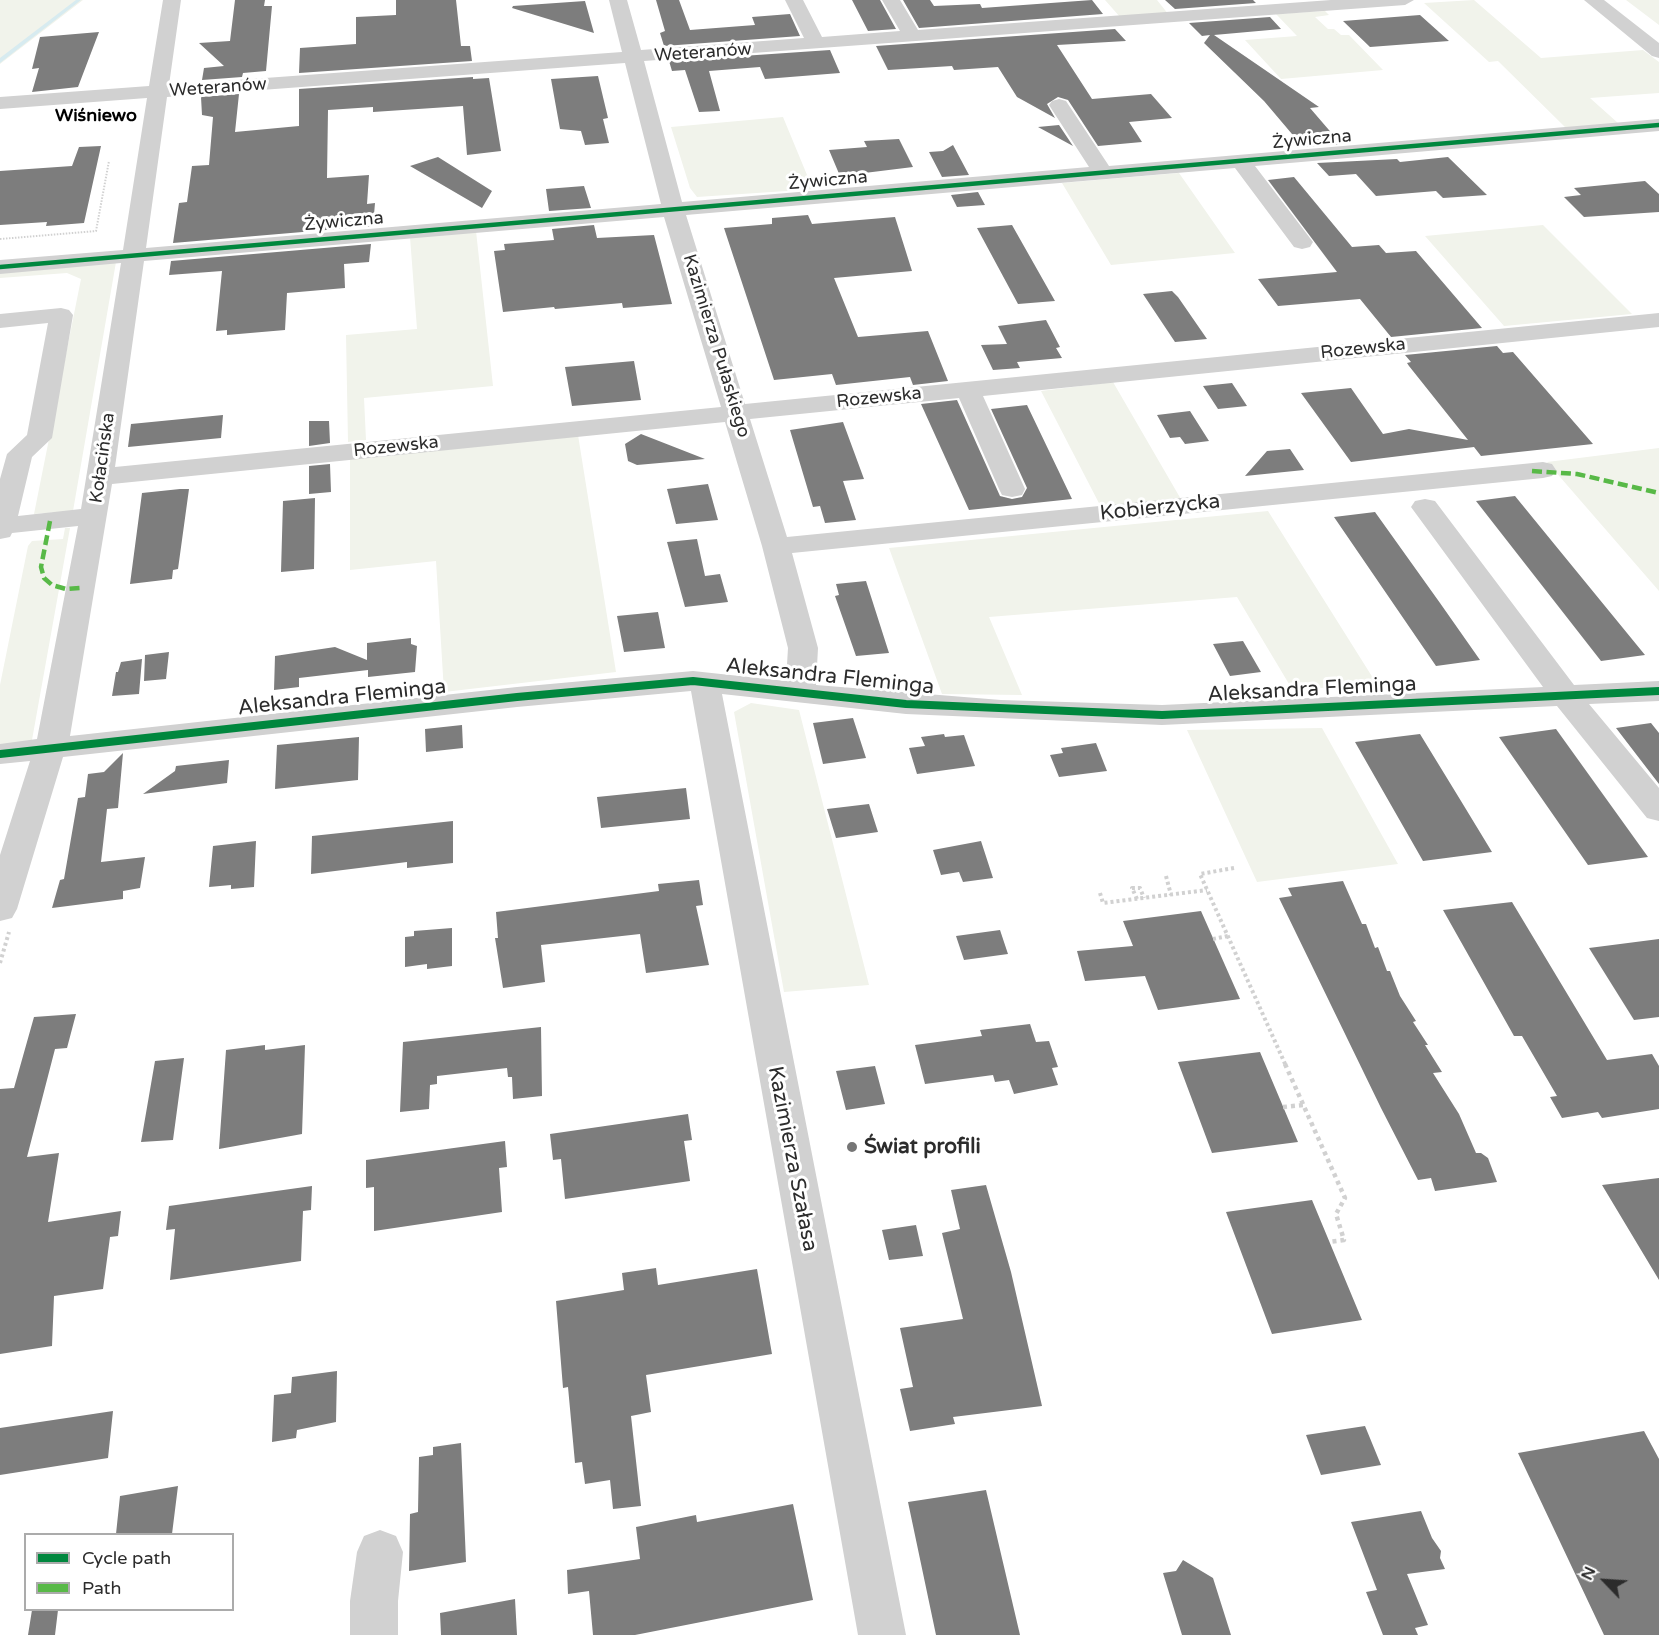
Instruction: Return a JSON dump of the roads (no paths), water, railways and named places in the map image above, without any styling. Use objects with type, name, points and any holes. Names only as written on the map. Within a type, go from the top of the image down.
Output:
[{"type":"street","name":"Kołacińska","points":[[0,909],[52,747],[94,516],[172,0]]},
{"type":"street","name":"Kazimierza Pułaskiego","points":[[618,0],[674,209],[776,546],[803,648],[800,693]]},
{"type":"street","points":[[794,0],[816,44]]},
{"type":"street","points":[[891,0],[913,37]]},
{"type":"street","name":"Weteranów","points":[[0,103],[157,92],[410,83],[634,58],[1078,25],[1214,7],[1405,0]]},
{"type":"street","points":[[1593,0],[1659,52]]},
{"type":"street","points":[[1615,0],[1659,34]]},
{"type":"street","points":[[1063,7],[1078,25]]},
{"type":"street","points":[[1059,105],[1103,172]]},
{"type":"street","name":"Żywiczna","points":[[0,267],[1659,125]]},
{"type":"street","points":[[1241,161],[1302,242]]},
{"type":"street","points":[[0,321],[61,315],[39,438],[20,454],[1,528],[94,516]]},
{"type":"street","name":"Rozewska","points":[[99,477],[1659,320]]},
{"type":"street","points":[[968,389],[1012,489]]},
{"type":"street","name":"Kobierzycka","points":[[776,546],[1543,470]]},
{"type":"street","points":[[1425,507],[1564,694],[1659,810]]},
{"type":"street","name":"Aleksandra Fleminga","points":[[0,754],[529,696],[693,681],[906,704],[1001,711],[1162,715],[1659,691]]},
{"type":"street","name":"Kazimierza Szałasa","points":[[705,683],[882,1635]]},
{"type":"street","points":[[374,1635],[374,1600],[380,1552]]},
{"type":"waterway","points":[[0,61],[79,0]]},
{"type":"place","name":"Świat profili","points":[[852,1147]]},
{"type":"district","name":"Wiśniewo","points":[[96,116]]}]
